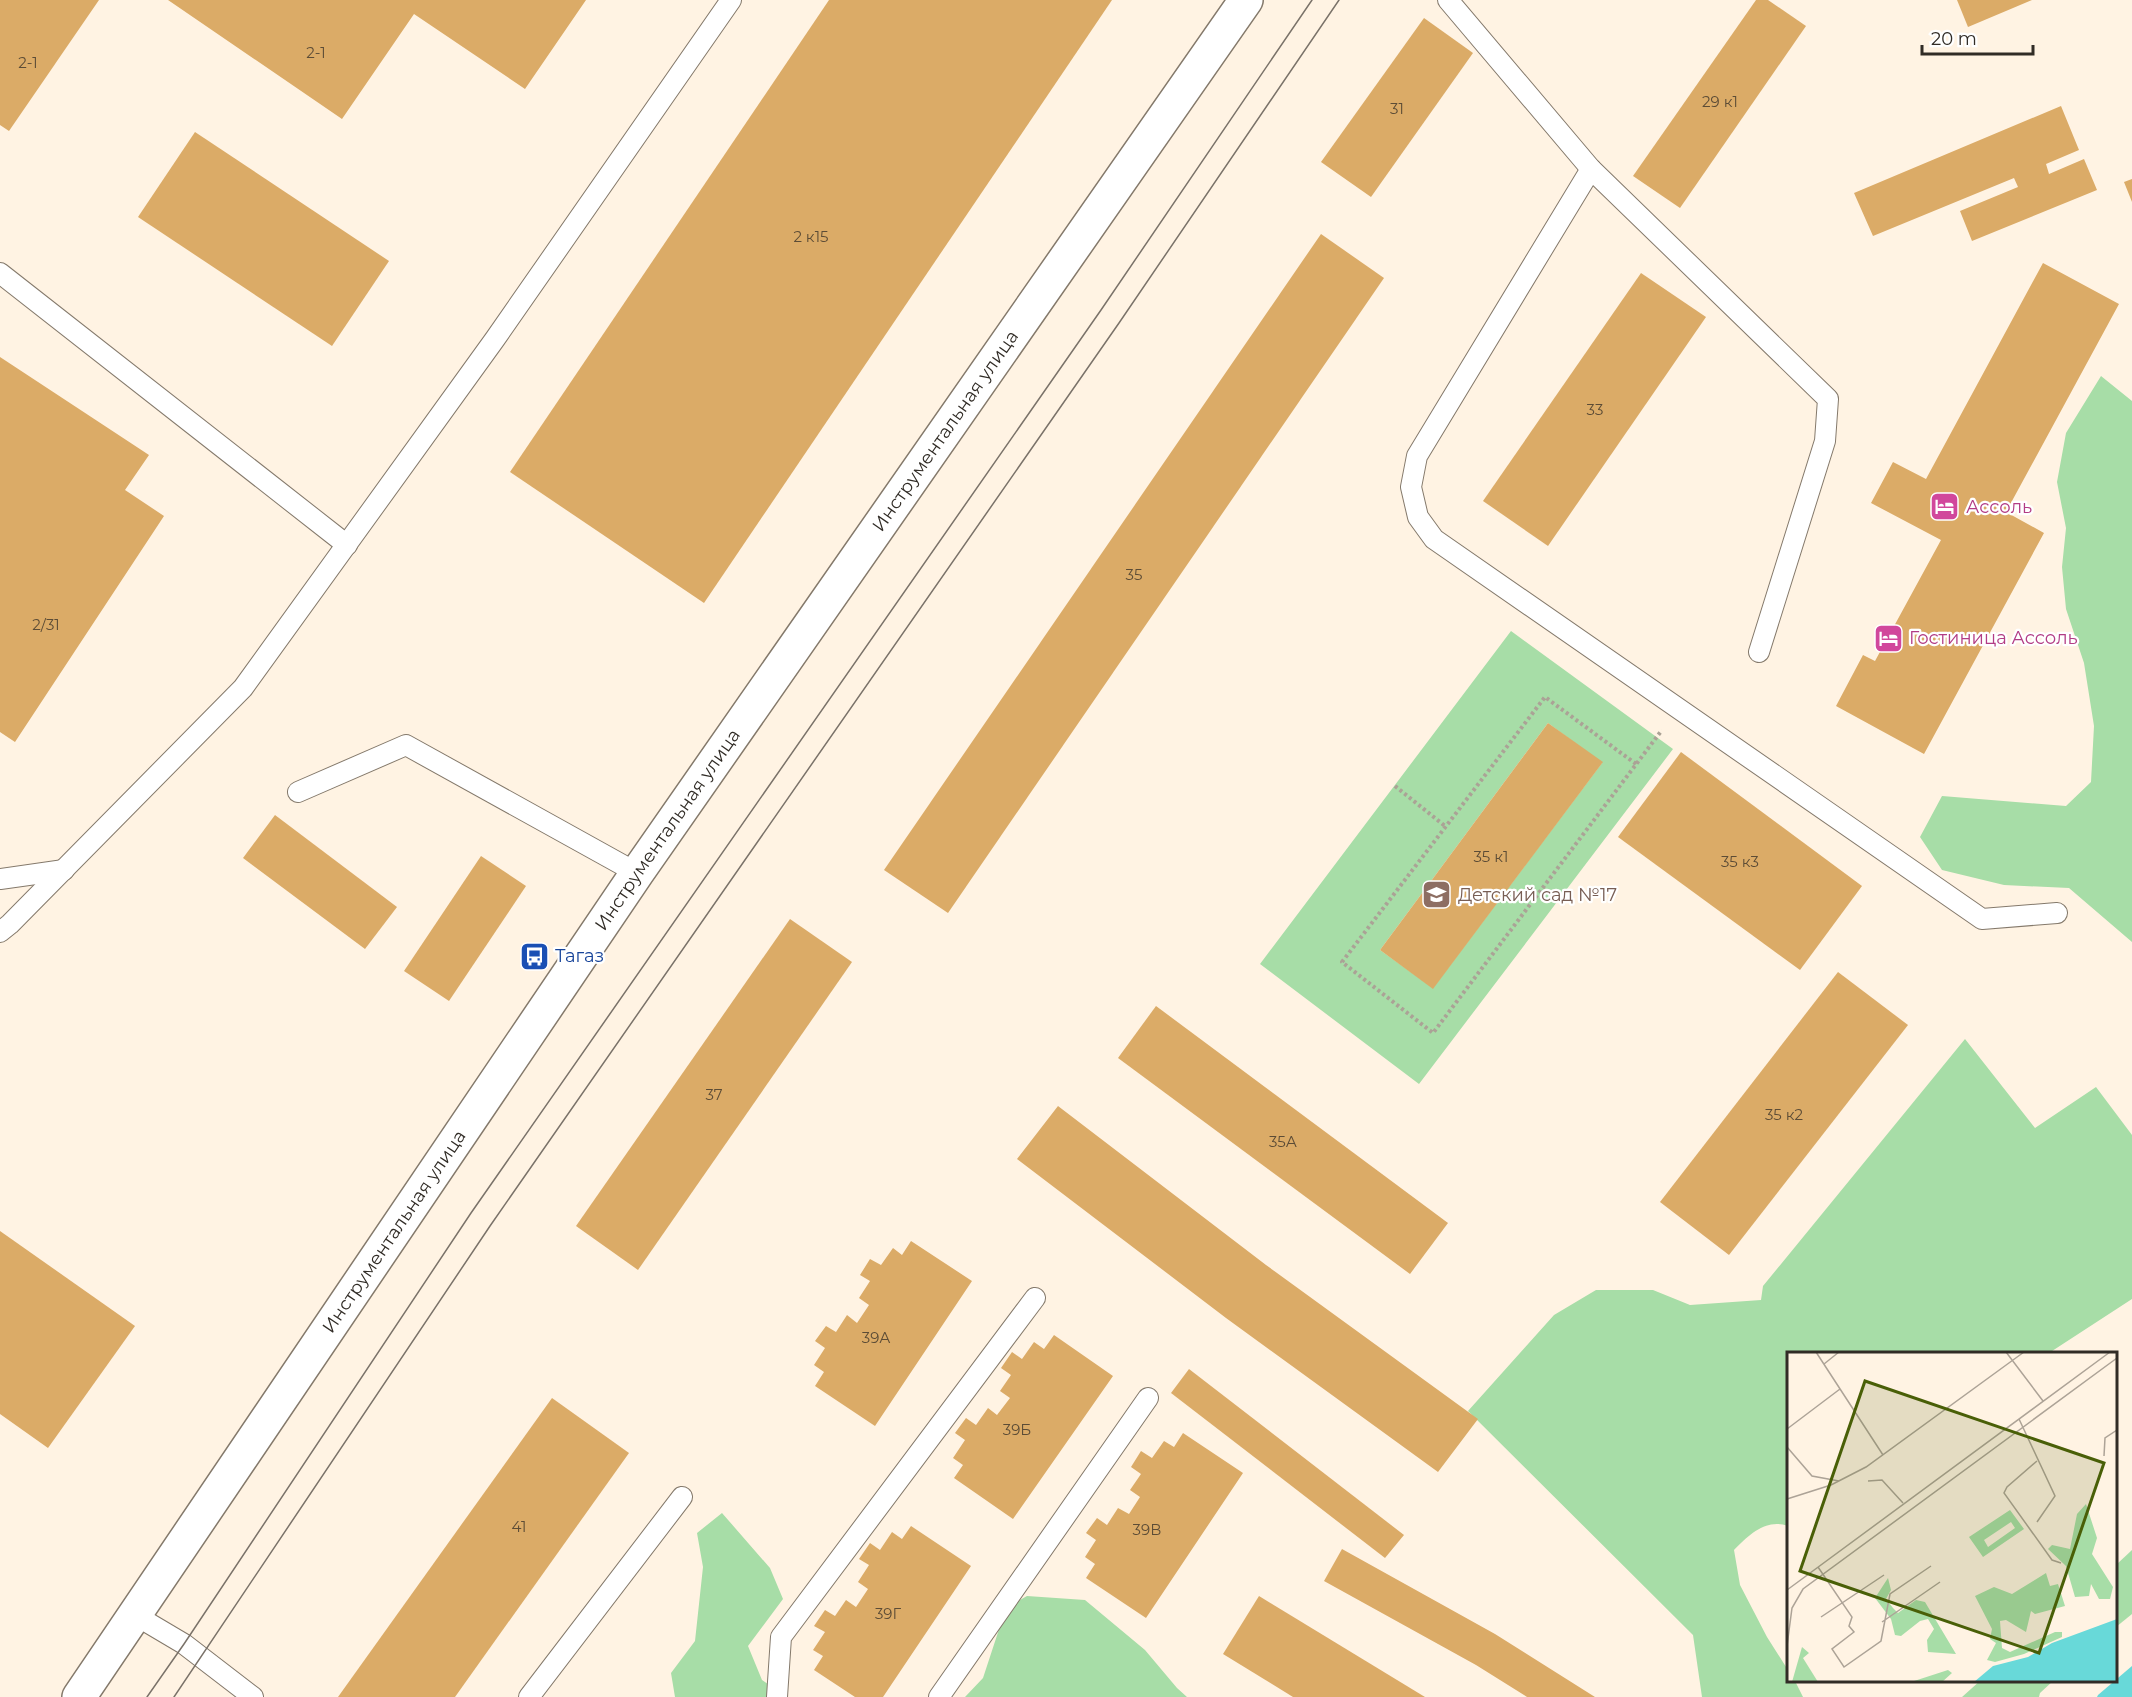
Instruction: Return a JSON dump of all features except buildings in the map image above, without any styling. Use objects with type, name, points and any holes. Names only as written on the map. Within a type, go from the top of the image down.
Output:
[{"type":"street","name":"Инструментальная улица","points":[[79,1697],[637,873],[1246,0]]},
{"type":"lane","points":[[0,932],[243,688],[495,339],[731,0]]},
{"type":"lane","points":[[1448,0],[1591,169],[1828,399],[1825,441],[1759,652]]},
{"type":"lane","points":[[1591,169],[1417,456],[1411,487],[1418,518],[1434,539],[1982,919],[2057,913]]},
{"type":"lane","points":[[0,273],[347,545]]},
{"type":"lane","points":[[298,792],[406,745],[637,873]]},
{"type":"lane","points":[[0,879],[64,870]]},
{"type":"lane","points":[[777,1697],[781,1637],[1035,1299]]},
{"type":"lane","points":[[939,1697],[1148,1398]]},
{"type":"lane","points":[[529,1697],[682,1497]]},
{"type":"lane","points":[[135,1615],[184,1644],[253,1697]]},
{"type":"path","points":[[1636,764],[1545,697],[1342,962],[1432,1033],[1636,764],[1678,708]]},
{"type":"path","points":[[1395,786],[1445,826]]},
{"type":"green space","points":[[2101,376],[2132,401],[2132,942],[2069,888],[2004,885],[1942,870],[1920,837],[1942,796],[2066,806],[2091,782],[2094,726],[2084,663],[2066,609],[2062,567],[2066,528],[2057,482],[2066,433]]},
{"type":"green space","name":"Детский сад №17","points":[[1511,631],[1673,749],[1419,1084],[1260,964]],"holes":[[[1548,723],[1602,763],[1433,988],[1380,950]]]},
{"type":"green space","points":[[1965,1039],[2035,1128],[2096,1087],[2132,1135],[2132,1299],[2051,1352],[1787,1352],[1787,1526],[1772,1524],[1758,1529],[1734,1550],[1740,1585],[1767,1637],[1787,1668],[1787,1682],[1796,1682],[1803,1697],[1702,1697],[1693,1635],[1468,1411],[1554,1315],[1596,1290],[1653,1290],[1690,1305],[1761,1300],[1763,1286]]},
{"type":"green space","points":[[722,1513],[770,1568],[783,1599],[748,1646],[762,1680],[787,1697],[675,1697],[671,1673],[695,1641],[703,1567],[697,1533]]},
{"type":"green space","points":[[2132,1550],[2132,1614],[2117,1626],[2117,1564]]},
{"type":"green space","points":[[1027,1596],[1085,1600],[1145,1650],[1187,1697],[965,1697],[983,1678],[1006,1608]]},
{"type":"green space","points":[[1979,1682],[2052,1682],[2040,1693],[2039,1697],[1962,1697]]},
{"type":"water","points":[[2132,1666],[2132,1697],[2097,1697],[2113,1682],[2117,1682],[2117,1679]]},
{"type":"tram line","points":[[147,1697],[471,1213],[1101,310],[1312,0]]},
{"type":"tram line","points":[[174,1697],[490,1226],[1119,323],[1339,0]]},
{"type":"place","name":"Ассоль","points":[[1945,507]]},
{"type":"place","name":"Гостиница Ассоль","points":[[1888,638]]},
{"type":"place","name":"Детский сад №17","points":[[1437,895]]},
{"type":"place","name":"Тагаз","points":[[534,956]]}]
